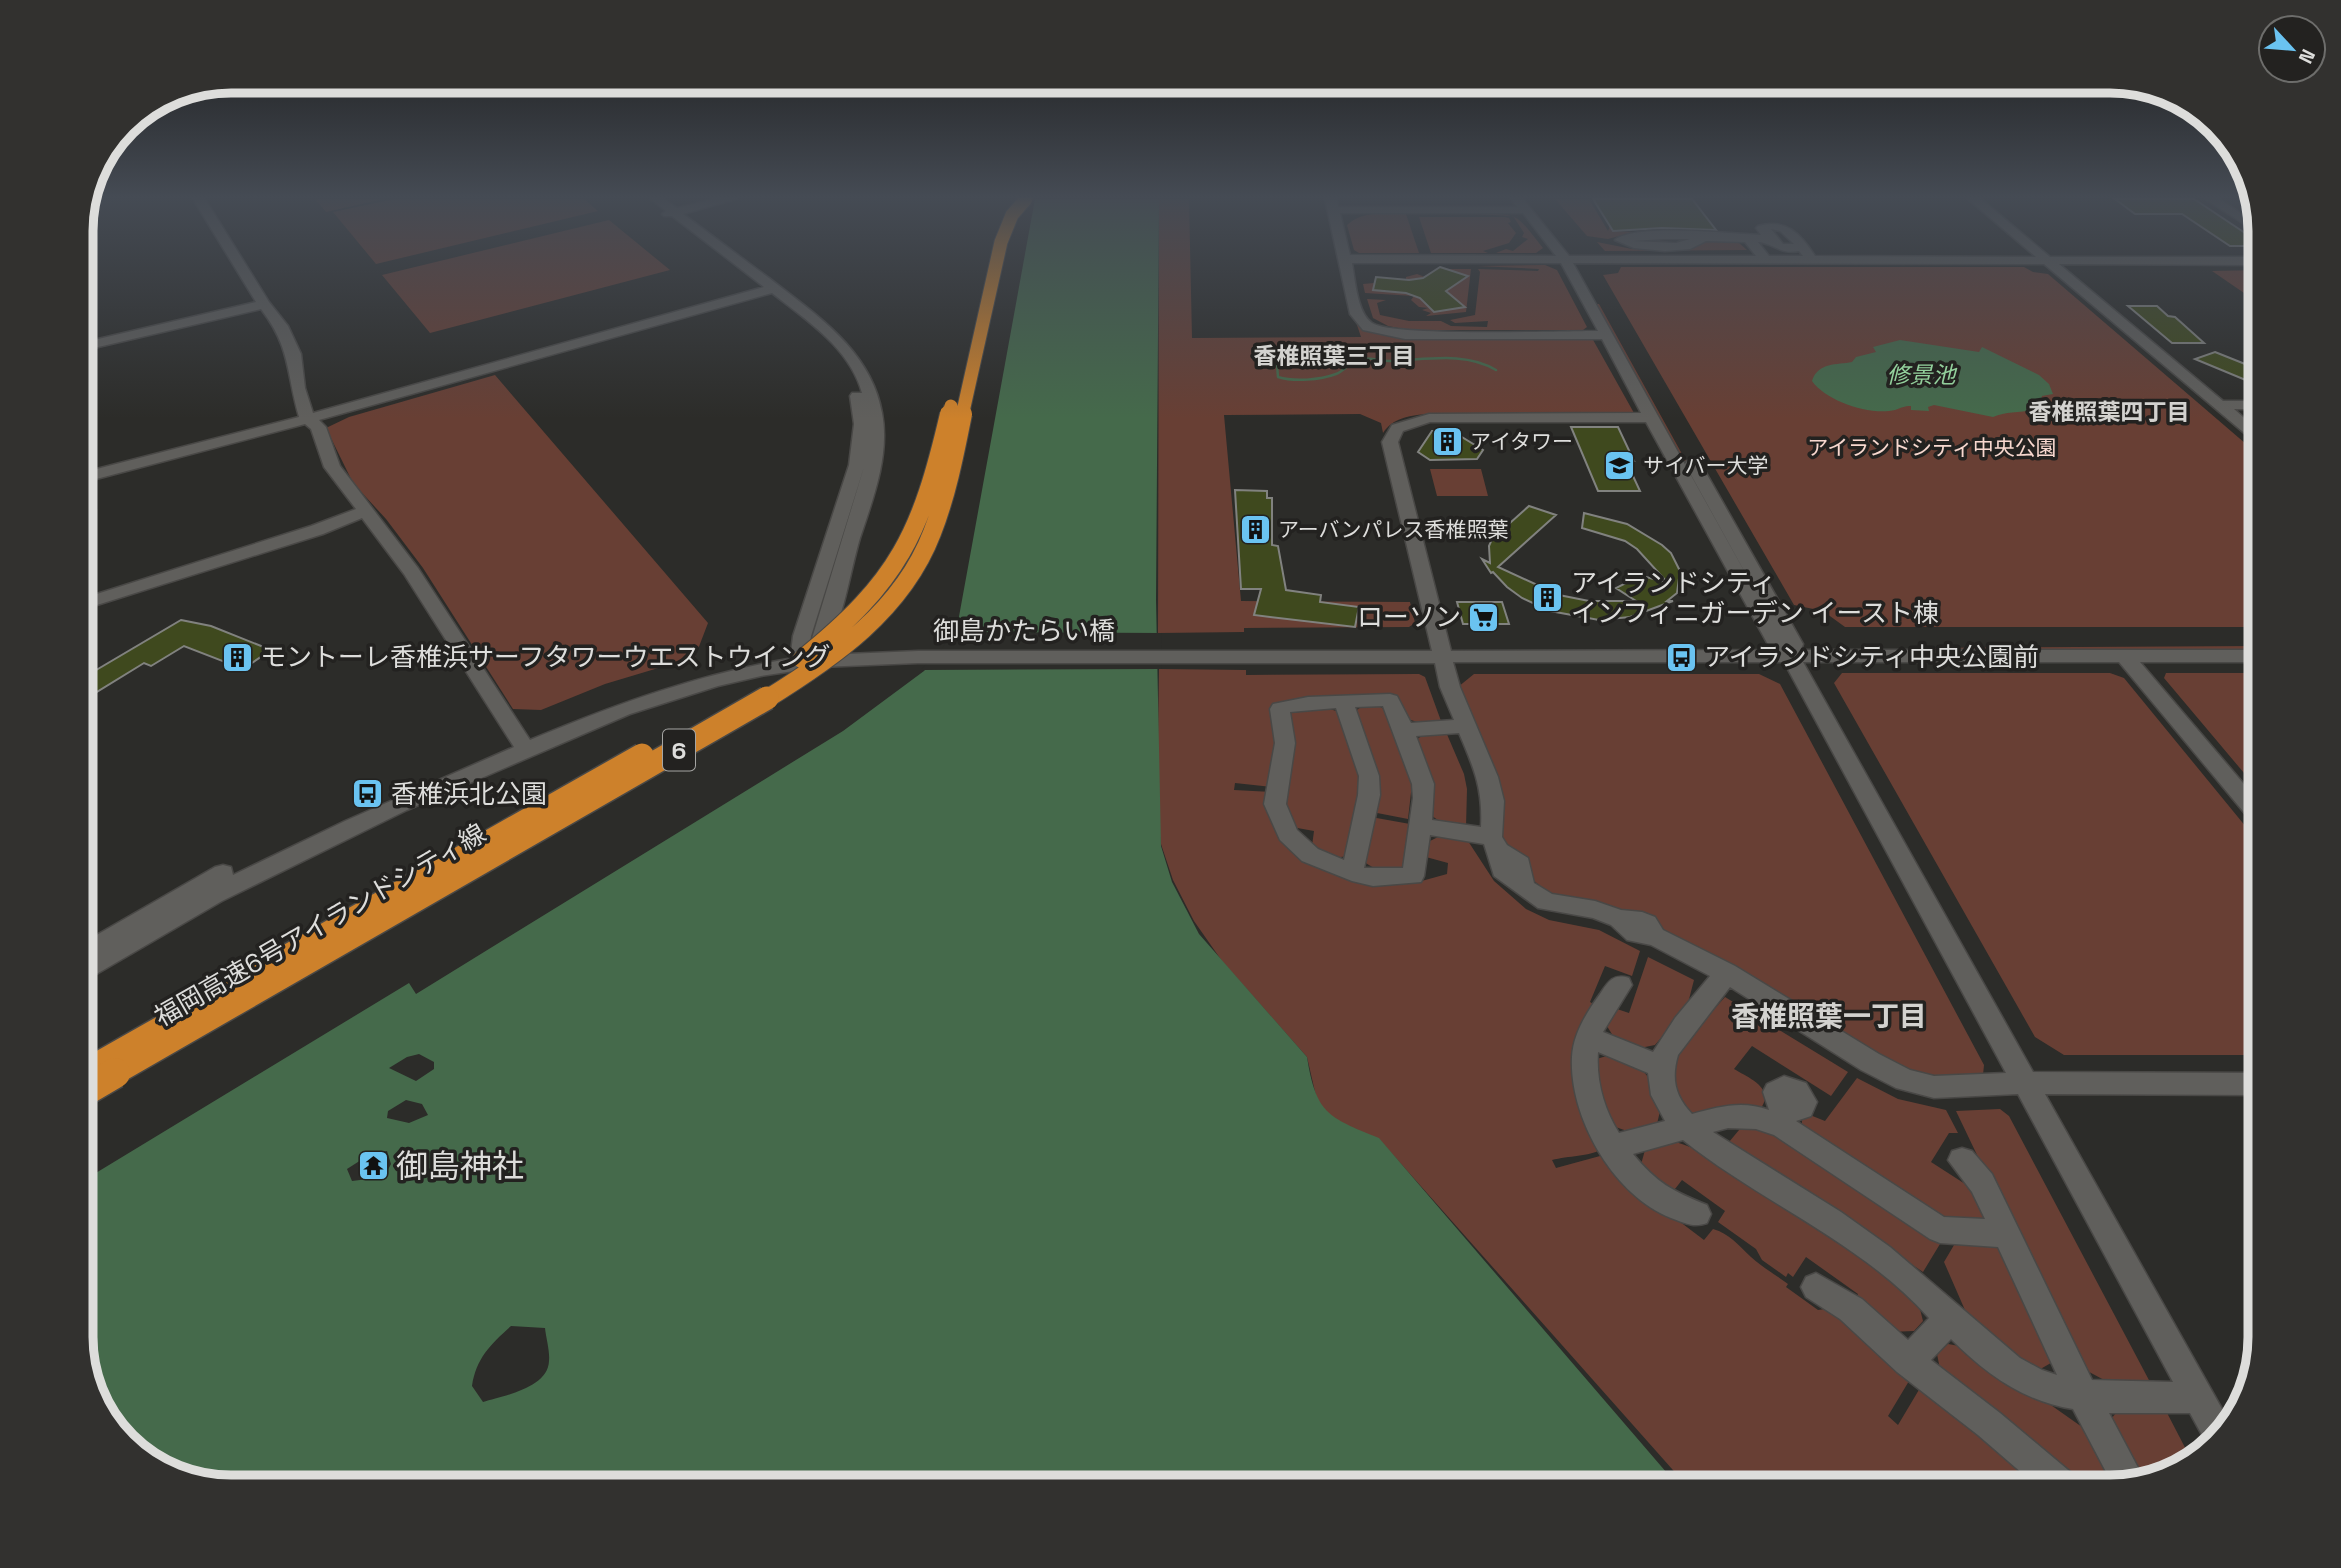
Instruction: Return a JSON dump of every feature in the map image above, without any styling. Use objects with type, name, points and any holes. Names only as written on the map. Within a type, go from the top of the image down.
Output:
[{"type":"highway","name":"福岡高速6号アイランドシティ線","points":[[93,1066],[747,695],[803,658],[863,609],[894,571],[920,521],[941,448],[981,272]]},
{"type":"highway","name":"福岡高速6号アイランドシティ線","points":[[93,1086],[760,703],[818,665],[880,614],[912,575],[938,522],[957,448],[995,272]]},
{"type":"street","points":[[244,272],[281,326],[294,354],[298,388],[307,419],[318,427],[332,467],[412,572],[522,744]]},
{"type":"street","points":[[746,272],[833,349],[844,363],[859,402],[862,424],[857,465],[802,636],[808,655]]},
{"type":"street","points":[[1348,272],[1357,314],[1363,322],[1377,330],[1405,335],[1608,335]]},
{"type":"street","points":[[1580,272],[1608,335],[1786,648]]},
{"type":"street","points":[[1581,272],[2215,1427]]},
{"type":"street","points":[[2061,272],[2248,429]]},
{"type":"street","points":[[93,475],[307,419],[769,290]]},
{"type":"street","points":[[93,344],[264,304]]},
{"type":"street","points":[[2220,405],[2248,405]]},
{"type":"street","points":[[1653,416],[1438,417],[1412,422],[1394,431],[1390,442],[1450,687],[1488,777],[1493,801],[1495,844],[1502,870],[1546,902],[1595,910],[1619,919],[1635,934],[1655,936],[1726,973],[1870,1062],[1905,1080],[1934,1087],[2025,1083],[2248,1084]]},
{"type":"street","points":[[93,601],[317,530],[366,511]]},
{"type":"street","points":[[1786,648],[2248,643]]},
{"type":"street","points":[[1786,648],[2126,657],[2248,656]]},
{"type":"street","name":"御島かたらい橋","points":[[522,744],[661,696],[808,655],[1786,648]]},
{"type":"street","points":[[2126,657],[2248,803]]},
{"type":"street","points":[[1390,700],[1404,730],[1423,783],[1413,876],[1373,878],[1326,864],[1288,834],[1275,804],[1285,743],[1280,709],[1286,704],[1343,701],[1390,700]]},
{"type":"street","points":[[1343,701],[1369,776],[1369,795],[1352,873]]},
{"type":"street","points":[[1404,730],[1466,726]]},
{"type":"street","points":[[93,948],[174,900],[272,848],[522,744]]},
{"type":"street","points":[[93,966],[127,944],[280,859],[522,744]]},
{"type":"street","points":[[1420,826],[1495,844]]},
{"type":"street","points":[[1726,973],[1715,991],[1672,1041],[1660,1066],[1664,1098],[1687,1129],[1727,1158],[1780,1188],[1846,1232],[1931,1299],[2021,1376],[2083,1395],[2198,1398]]},
{"type":"street","points":[[1620,985],[1597,1019],[1584,1056],[1586,1084],[1592,1109],[1613,1147],[1642,1181],[1666,1202],[1697,1214]]},
{"type":"street","points":[[1589,1037],[1660,1066]]},
{"type":"street","points":[[1613,1147],[1735,1116],[1784,1118],[1940,1230],[2007,1234]]},
{"type":"street","points":[[1962,1160],[1982,1183],[2083,1395],[2125,1474]]},
{"type":"street","points":[[1816,1287],[1851,1309],[1908,1361],[1989,1424],[2047,1475]]},
{"type":"street","points":[[1908,1361],[1940,1329],[1947,1315]]},
{"type":"green space","points":[[394,272],[662,272],[430,333],[382,275]]},
{"type":"green space","points":[[1159,272],[1191,272],[1192,338],[1361,337],[1355,319],[1369,330],[1398,338],[1592,338],[1634,413],[1425,414],[1396,421],[1383,433],[1381,423],[1360,414],[1224,415],[1241,601],[1410,602],[1415,623],[1409,627],[1244,628],[1244,632],[1158,633]]},
{"type":"green space","points":[[1437,272],[1471,272],[1466,312],[1426,316],[1431,313],[1422,310],[1428,308],[1419,307],[1411,300],[1414,296],[1365,293],[1363,284],[1406,280],[1406,277],[1417,274],[1425,277]]},
{"type":"green space","points":[[1480,272],[1558,272],[1587,327],[1583,330],[1409,330],[1388,326],[1373,318],[1367,299],[1386,300],[1377,303],[1380,315],[1409,321],[1441,321],[1451,326],[1487,327],[1488,321],[1455,323],[1450,320],[1475,315]]},
{"type":"green space","points":[[2214,272],[2248,272],[2248,296]]},
{"type":"green space","name":"アイランドシティ中央公園","points":[[2048,274],[2248,446],[2248,627],[1845,627],[1823,611],[1794,605],[1603,275]]},
{"type":"green space","points":[[1596,304],[1599,304],[1718,519],[1715,519]]},
{"type":"green space","points":[[495,375],[708,623],[695,657],[605,684],[541,710],[513,709],[423,568],[386,519],[353,483],[326,428],[349,417]]},
{"type":"green space","points":[[1430,469],[1481,469],[1488,496],[1437,496]]},
{"type":"green space","points":[[2248,646],[2248,650],[1961,651],[1917,648]]},
{"type":"green space","points":[[1159,669],[1246,670],[1246,675],[1419,674],[1425,677],[1441,721],[1420,723],[1405,718],[1396,695],[1297,699],[1279,703],[1273,787],[1235,783],[1234,790],[1273,792],[1278,829],[1373,883],[1418,882],[1447,874],[1448,863],[1426,857],[1428,842],[1440,836],[1468,841],[1494,881],[1526,909],[1549,920],[1599,930],[1640,951],[1632,976],[1605,966],[1590,1002],[1595,1005],[1600,1150],[1552,1160],[1556,1168],[1600,1156],[1615,1164],[1663,1209],[1704,1240],[1713,1229],[1729,1237],[1755,1261],[1788,1284],[1786,1287],[1818,1310],[1832,1308],[1912,1376],[1888,1416],[1898,1425],[1923,1383],[2036,1475],[1677,1475],[1379,1139],[1352,1129],[1324,1113],[1316,1096],[1307,1057],[1222,961],[1194,921],[1173,880],[1161,844],[1157,812]]},
{"type":"green space","points":[[1842,673],[2110,673],[2124,678],[2248,829],[2248,1055],[2064,1055],[2035,1037],[1834,683]]},
{"type":"green space","points":[[2166,673],[2248,673],[2248,778],[2164,678]]},
{"type":"green space","points":[[1474,674],[1759,674],[1780,684],[1984,1065],[1983,1075],[1934,1075],[1906,1070],[1550,893],[1534,881],[1509,853],[1500,836],[1458,687]]},
{"type":"green space","points":[[1364,705],[1376,705],[1388,711],[1412,784],[1408,819],[1372,812],[1354,712]]},
{"type":"green space","points":[[1327,708],[1342,713],[1363,778],[1349,856],[1332,858],[1312,846],[1314,831],[1292,827],[1283,805],[1285,714]]},
{"type":"green space","points":[[1446,732],[1464,774],[1467,789],[1466,827],[1442,823],[1428,813],[1414,741],[1425,734]]},
{"type":"green space","points":[[1371,817],[1410,824],[1404,866],[1393,871],[1383,871],[1363,861]]},
{"type":"green space","points":[[1648,957],[1694,980],[1687,1007],[1655,1045],[1640,1048],[1615,1039],[1605,1023],[1614,1008],[1629,1013]]},
{"type":"green space","points":[[1725,997],[1848,1072],[1831,1096],[1752,1046],[1734,1069],[1763,1089],[1765,1095],[1761,1108],[1695,1115],[1688,1113],[1673,1096],[1673,1055]]},
{"type":"green space","points":[[1610,1055],[1639,1066],[1648,1077],[1660,1111],[1657,1124],[1627,1131],[1607,1124],[1593,1060]]},
{"type":"green space","points":[[1857,1078],[1898,1099],[1946,1110],[1958,1133],[1949,1133],[1931,1162],[1976,1191],[1985,1218],[1983,1221],[1950,1223],[1802,1127],[1802,1119],[1810,1115],[1825,1121]]},
{"type":"green space","points":[[2000,1109],[2009,1116],[2150,1382],[2106,1381],[2078,1366],[1956,1111]]},
{"type":"green space","points":[[1744,1124],[1762,1127],[1943,1239],[1923,1272],[1729,1142]]},
{"type":"green space","points":[[1675,1142],[1712,1157],[1822,1233],[1825,1229],[1918,1301],[1923,1321],[1914,1331],[1889,1332],[1855,1302],[1858,1294],[1806,1257],[1793,1277],[1788,1273],[1786,1277],[1762,1260],[1756,1249],[1718,1222],[1725,1211],[1682,1180],[1671,1194],[1640,1168],[1645,1150]]},
{"type":"green space","points":[[1957,1240],[2000,1245],[2056,1360],[2037,1371],[2023,1365],[1968,1317],[1944,1262]]},
{"type":"green space","points":[[1948,1344],[1970,1348],[2092,1434],[2114,1475],[2061,1475],[1942,1379],[1937,1354]]},
{"type":"green space","points":[[2120,1408],[2165,1409],[2187,1452],[2163,1465],[2134,1473],[2107,1424]]},
{"type":"water","points":[[1022,272],[1158,272],[1156,600],[1161,846],[1172,882],[1199,934],[1307,1057],[1315,1090],[1327,1111],[1347,1124],[1379,1138],[1669,1475],[231,1475],[187,1468],[154,1452],[133,1435],[111,1406],[95,1364],[93,1175],[409,983],[416,994],[843,731],[924,671],[944,651],[956,633]],"holes":[[[419,1054],[434,1062],[434,1069],[416,1081],[389,1068],[407,1057]],[[406,1100],[422,1104],[428,1115],[409,1123],[387,1118],[388,1111]],[[387,1151],[391,1164],[384,1177],[352,1181],[347,1169],[372,1153]],[[511,1326],[545,1328],[549,1357],[547,1370],[533,1384],[512,1394],[483,1402],[472,1386],[477,1367],[486,1352]]]},
{"type":"water","name":"修景池","points":[[1900,340],[1979,352],[1982,347],[2039,375],[2049,384],[2053,394],[2042,396],[2039,409],[1993,417],[1934,405],[1928,407],[1929,411],[1911,410],[1911,406],[1873,411],[1838,401],[1812,381],[1823,367],[1852,362],[1856,357],[1876,352],[1873,347]]},
{"type":"pier","points":[[952,632],[1161,633],[1162,669],[920,670],[942,649]]},
{"type":"building","points":[[1432,272],[1456,272],[1468,276],[1446,291],[1465,307],[1434,312],[1420,298],[1406,293],[1373,290],[1376,277],[1409,280],[1423,278]]},
{"type":"building","points":[[2128,306],[2157,306],[2168,316],[2175,317],[2204,343],[2172,343]]},
{"type":"building","points":[[2215,352],[2248,365],[2248,381],[2195,359]]},
{"type":"building","name":"サイバー大学","points":[[1571,427],[1618,427],[1634,461],[1626,461],[1640,491],[1598,491]]},
{"type":"building","name":"アイタワー","points":[[1432,431],[1452,431],[1483,450],[1477,459],[1430,460],[1418,452]]},
{"type":"building","points":[[1235,490],[1267,491],[1267,498],[1272,498],[1272,545],[1278,546],[1286,590],[1321,595],[1320,602],[1359,607],[1355,627],[1254,615],[1261,589],[1241,589]]},
{"type":"building","points":[[1529,506],[1556,515],[1498,567],[1559,595],[1589,601],[1636,601],[1616,588],[1632,580],[1632,573],[1668,583],[1637,549],[1625,541],[1582,528],[1584,513],[1627,524],[1671,553],[1680,571],[1677,593],[1667,601],[1673,601],[1630,617],[1599,620],[1550,611],[1522,598],[1491,573],[1482,559],[1490,563],[1489,546],[1492,539]]},
{"type":"building","name":"ローソン","points":[[1457,602],[1502,602],[1509,624],[1463,624]]},
{"type":"building","name":"モントーレ香椎浜サーフタワーウエストウイング","points":[[181,620],[211,626],[271,650],[243,669],[184,646],[151,666],[144,663],[95,693],[93,672]]},
{"type":"waterway","points":[[1271,362],[1277,365],[1278,377],[1299,380],[1336,374],[1356,360],[1363,359],[1471,360],[1496,370]]},
{"type":"place","name":"アイタワー","points":[[1447,441]]},
{"type":"place","name":"サイバー大学","points":[[1620,465]]},
{"type":"place","name":"アーバンパレス香椎照葉","points":[[1255,529]]},
{"type":"place","name":"アイランドシティ インフィニガーデン イースト棟","points":[[1548,598]]},
{"type":"place","name":"ローソン","points":[[1484,617]]},
{"type":"place","name":"モントーレ香椎浜サーフタワーウエストウイング","points":[[237,657]]},
{"type":"place","name":"アイランドシティ中央公園前","points":[[1681,657]]},
{"type":"place","name":"香椎浜北公園","points":[[368,794]]},
{"type":"place","name":"御島神社","points":[[373,1166]]},
{"type":"district","name":"香椎照葉三丁目","points":[[1334,356]]},
{"type":"district","name":"香椎照葉四丁目","points":[[2109,412]]},
{"type":"district","name":"香椎照葉一丁目","points":[[1829,1016]]}]
